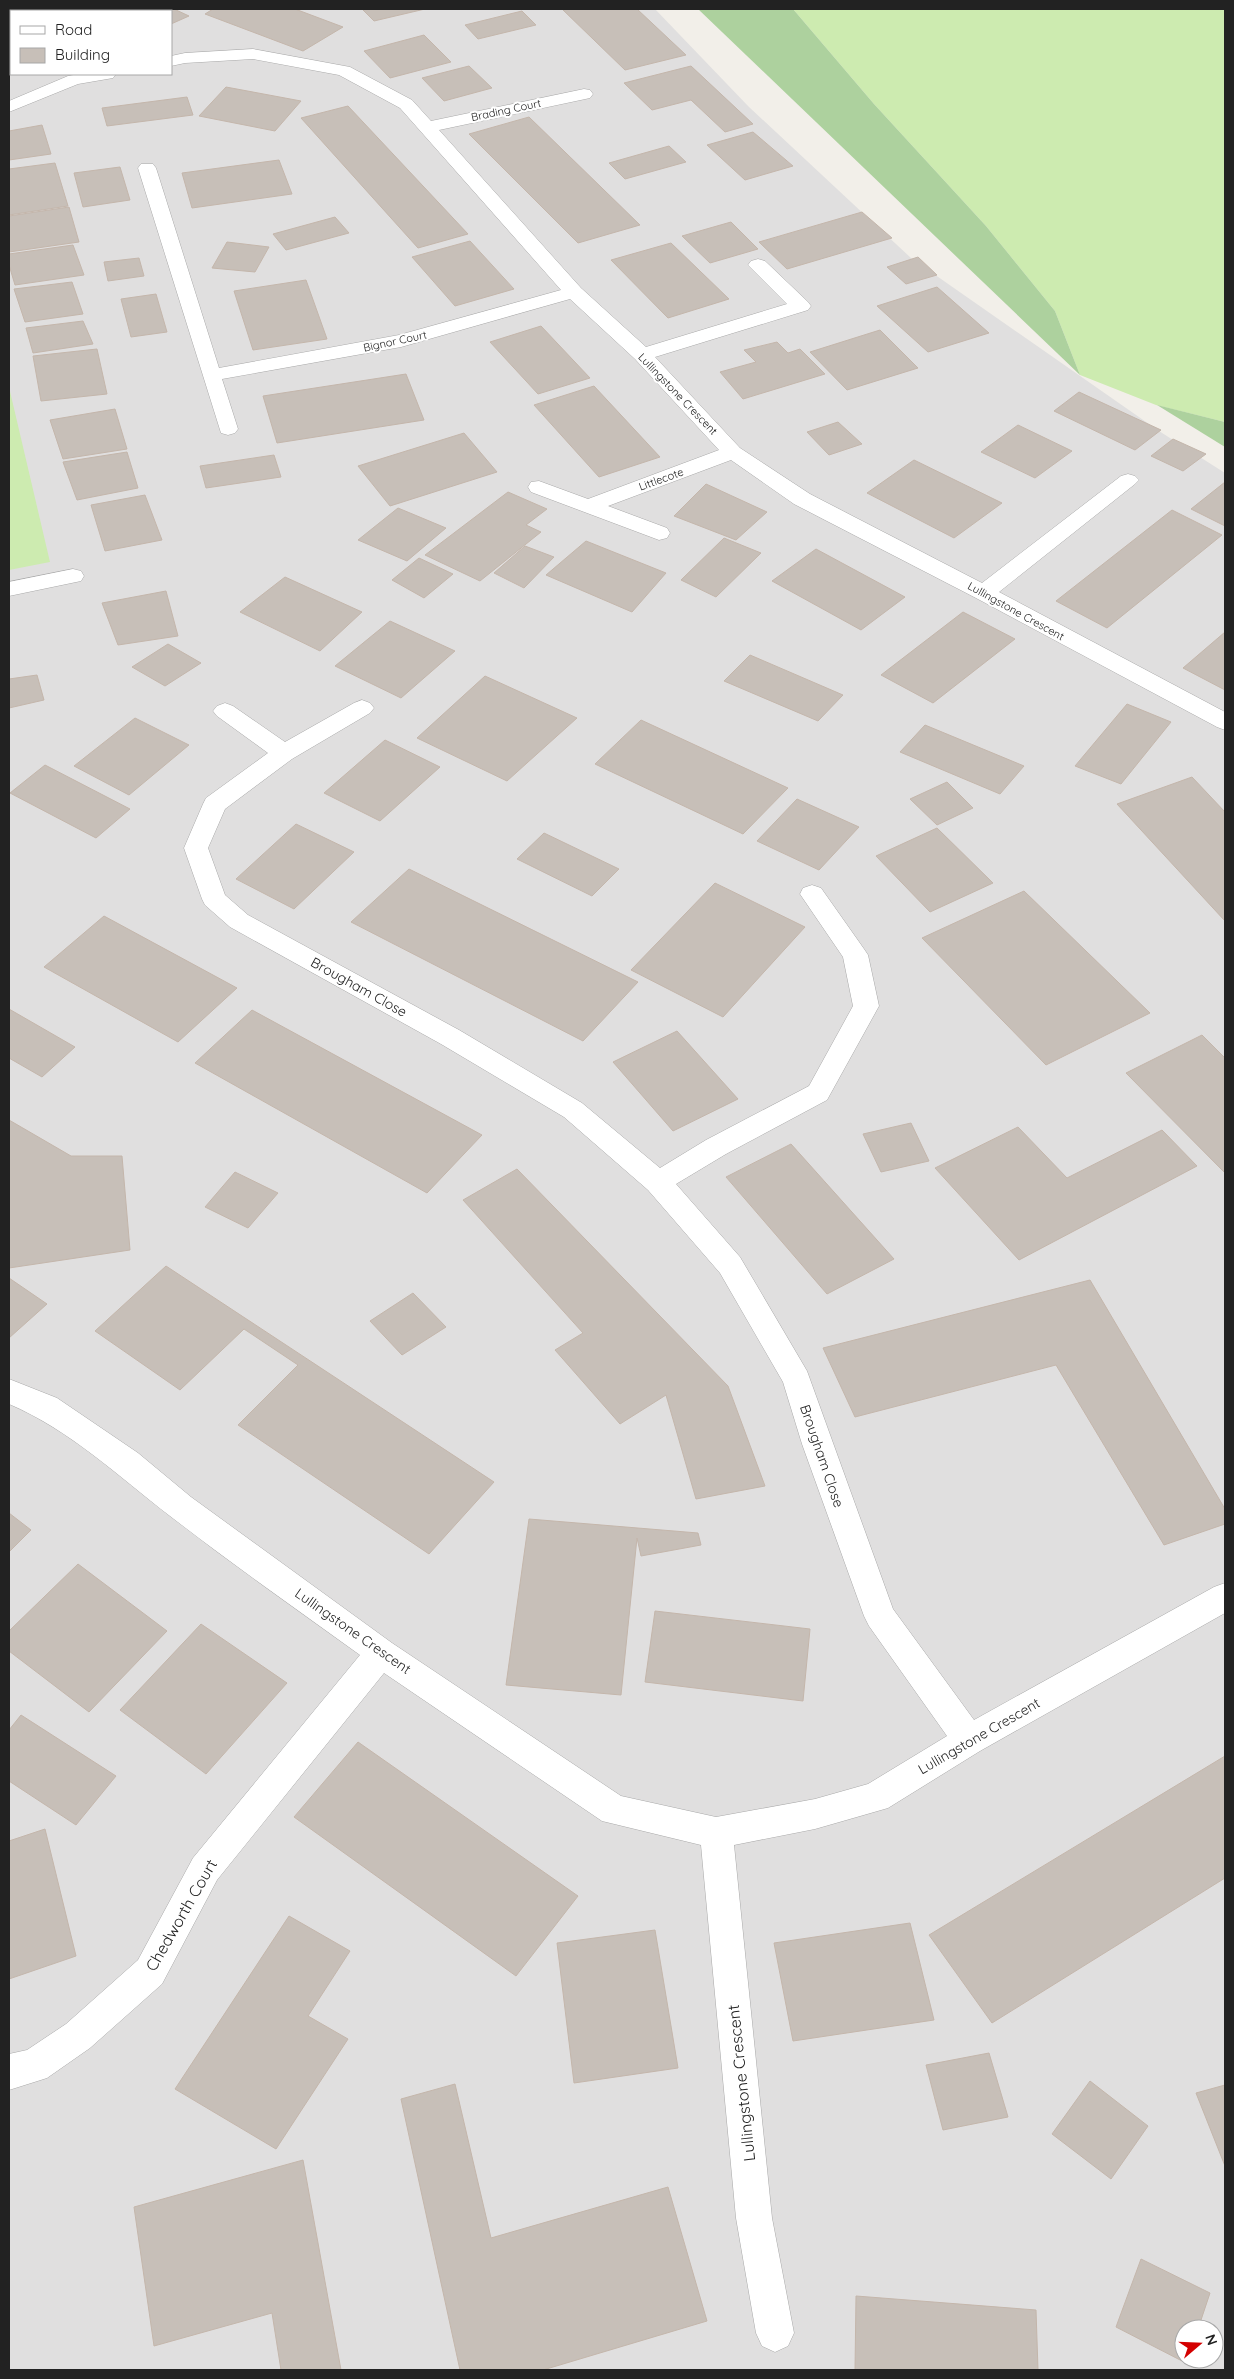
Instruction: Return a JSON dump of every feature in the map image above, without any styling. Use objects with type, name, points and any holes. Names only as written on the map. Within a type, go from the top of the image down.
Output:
[{"type":"street","name":"Lullingstone Crescent","points":[[172,61],[186,58],[253,54],[344,71],[406,104],[574,292],[642,355],[733,452],[802,499],[984,593],[1074,643],[1225,722]]},
{"type":"street","points":[[9,107],[74,80],[102,75]]},
{"type":"street","name":"Brading Court","points":[[428,127],[584,94]]},
{"type":"street","points":[[147,168],[228,429]]},
{"type":"street","points":[[642,355],[800,306],[758,265]]},
{"type":"street","name":"Bignor Court","points":[[211,375],[401,341],[574,292]]},
{"type":"street","name":"Littlecote","points":[[588,506],[733,452]]},
{"type":"street","points":[[984,593],[1128,480]]},
{"type":"street","points":[[538,487],[659,533]]},
{"type":"street","points":[[9,589],[73,576]]},
{"type":"street","name":"Brougham Close","points":[[362,708],[284,753],[215,804],[196,848],[214,899],[240,921],[450,1037],[573,1110],[658,1182],[730,1265],[797,1380],[817,1444],[880,1616],[969,1740]]},
{"type":"street","points":[[225,711],[284,753]]},
{"type":"street","points":[[658,1182],[716,1147],[818,1093],[866,1006],[855,956],[812,894]]},
{"type":"street","name":"Lullingstone Crescent","points":[[9,1391],[47,1407],[127,1462],[180,1506],[381,1653],[614,1810],[716,1833],[816,1814],[876,1797],[969,1740],[1225,1597]]},
{"type":"street","name":"Chedworth Court","points":[[9,2072],[34,2066],[78,2036],[150,1972],[205,1869],[381,1653]]},
{"type":"street","name":"Lullingstone Crescent","points":[[716,1833],[754,2218],[775,2333]]},
{"type":"shaded area","points":[[9,9],[655,9],[749,107],[911,258],[1159,431],[1225,473],[1225,2370],[9,2370]]},
{"type":"green space","points":[[698,9],[793,9],[874,104],[986,226],[1055,311],[1080,375]]},
{"type":"green space","points":[[793,9],[1225,9],[1225,422],[1156,405],[1080,375],[1055,311],[986,226],[874,104]]},
{"type":"green space","points":[[9,387],[50,562],[9,570]]},
{"type":"green space","points":[[1157,405],[1225,422],[1225,447]]},
{"type":"building","points":[[174,9],[189,16],[172,24],[172,10],[94,10]]},
{"type":"building","points":[[213,9],[295,9],[343,27],[303,51],[205,14]]},
{"type":"building","points":[[362,9],[425,9],[374,21]]},
{"type":"building","points":[[562,9],[637,9],[686,55],[625,70]]},
{"type":"building","points":[[522,11],[536,25],[478,39],[465,25]]},
{"type":"building","points":[[424,35],[451,62],[390,78],[364,51]]},
{"type":"building","points":[[469,66],[492,88],[444,101],[422,78]]},
{"type":"building","points":[[691,66],[753,124],[725,132],[691,100],[652,110],[624,83]]},
{"type":"building","points":[[226,87],[301,101],[275,131],[199,116]]},
{"type":"building","points":[[187,97],[193,115],[107,126],[102,108]]},
{"type":"building","points":[[348,106],[468,234],[418,248],[301,118]]},
{"type":"building","points":[[529,117],[640,225],[578,243],[469,134]]},
{"type":"building","points":[[42,125],[51,154],[9,160],[9,131]]},
{"type":"building","points":[[753,132],[793,166],[745,180],[707,145]]},
{"type":"building","points":[[669,146],[686,162],[625,179],[609,163]]},
{"type":"building","points":[[279,160],[292,194],[192,208],[182,173]]},
{"type":"building","points":[[55,163],[68,206],[9,215],[9,169]]},
{"type":"building","points":[[120,167],[130,200],[83,207],[74,173]]},
{"type":"building","points":[[69,207],[79,242],[9,252],[9,216]]},
{"type":"building","points":[[862,212],[892,238],[787,269],[759,242]]},
{"type":"building","points":[[335,217],[349,233],[286,250],[273,234]]},
{"type":"building","points":[[731,222],[758,249],[710,263],[682,236]]},
{"type":"building","points":[[470,241],[514,289],[455,306],[412,257]]},
{"type":"building","points":[[227,242],[269,247],[255,272],[212,268]]},
{"type":"building","points":[[671,243],[729,299],[668,318],[611,260]]},
{"type":"building","points":[[73,245],[84,275],[15,285],[9,265],[9,254]]},
{"type":"building","points":[[918,257],[937,275],[906,284],[887,267]]},
{"type":"building","points":[[139,258],[144,276],[108,281],[104,262]]},
{"type":"building","points":[[306,280],[327,339],[253,350],[234,291]]},
{"type":"building","points":[[72,282],[83,314],[25,322],[14,289]]},
{"type":"building","points":[[937,287],[989,333],[928,352],[877,306]]},
{"type":"building","points":[[156,294],[167,332],[131,337],[121,299]]},
{"type":"building","points":[[83,321],[93,344],[33,353],[26,328]]},
{"type":"building","points":[[541,326],[590,378],[538,394],[490,342]]},
{"type":"building","points":[[880,330],[918,368],[847,390],[810,352]]},
{"type":"building","points":[[777,342],[788,353],[800,349],[825,374],[743,399],[720,372],[756,362],[744,350]]},
{"type":"building","points":[[97,349],[107,394],[41,401],[33,356]]},
{"type":"building","points":[[406,374],[424,420],[277,443],[263,396]]},
{"type":"building","points":[[594,386],[660,457],[599,477],[534,405]]},
{"type":"building","points":[[1079,392],[1161,430],[1135,450],[1054,411]]},
{"type":"building","points":[[115,409],[127,449],[63,459],[50,420]]},
{"type":"building","points":[[838,422],[862,444],[829,455],[807,432]]},
{"type":"building","points":[[1018,425],[1072,451],[1035,478],[981,452]]},
{"type":"building","points":[[464,433],[497,472],[390,506],[358,466]]},
{"type":"building","points":[[1173,439],[1206,454],[1183,471],[1151,456]]},
{"type":"building","points":[[127,452],[138,488],[77,500],[63,462]]},
{"type":"building","points":[[274,455],[281,477],[206,488],[200,466]]},
{"type":"building","points":[[914,460],[1002,503],[954,538],[867,493]]},
{"type":"building","points":[[1225,482],[1225,526],[1191,509]]},
{"type":"building","points":[[706,484],[767,512],[736,540],[674,516]]},
{"type":"building","points":[[508,492],[547,509],[526,525],[541,532],[480,581],[425,555]]},
{"type":"building","points":[[145,495],[162,540],[105,551],[91,505]]},
{"type":"building","points":[[398,508],[446,528],[407,561],[358,540]]},
{"type":"building","points":[[1172,510],[1222,535],[1107,628],[1056,601]]},
{"type":"building","points":[[724,538],[761,553],[716,597],[681,580]]},
{"type":"building","points":[[586,541],[666,573],[632,612],[546,575]]},
{"type":"building","points":[[525,546],[554,557],[524,588],[494,573]]},
{"type":"building","points":[[816,549],[905,597],[861,630],[772,581]]},
{"type":"building","points":[[419,558],[453,574],[424,598],[392,580]]},
{"type":"building","points":[[285,577],[362,612],[320,651],[240,612]]},
{"type":"building","points":[[166,591],[178,636],[118,645],[102,603]]},
{"type":"building","points":[[963,612],[1015,639],[933,703],[881,675]]},
{"type":"building","points":[[390,621],[455,651],[401,698],[335,666]]},
{"type":"building","points":[[1225,632],[1225,690],[1183,668]]},
{"type":"building","points":[[168,644],[201,663],[165,686],[132,667]]},
{"type":"building","points":[[750,655],[843,695],[818,721],[724,681]]},
{"type":"building","points":[[37,675],[44,700],[9,708],[9,679]]},
{"type":"building","points":[[485,676],[577,718],[507,781],[417,738]]},
{"type":"building","points":[[1127,704],[1171,722],[1121,784],[1075,766]]},
{"type":"building","points":[[135,718],[189,745],[129,795],[74,766]]},
{"type":"building","points":[[641,720],[788,788],[743,834],[595,764]]},
{"type":"building","points":[[925,725],[1024,766],[1000,794],[900,752]]},
{"type":"building","points":[[385,740],[440,767],[380,821],[324,793]]},
{"type":"building","points":[[45,765],[130,809],[96,838],[10,793]]},
{"type":"building","points":[[1192,777],[1225,812],[1225,921],[1117,804]]},
{"type":"building","points":[[947,782],[973,808],[937,825],[910,799]]},
{"type":"building","points":[[797,799],[859,827],[819,870],[757,841]]},
{"type":"building","points":[[296,824],[354,852],[294,909],[236,879]]},
{"type":"building","points":[[937,828],[993,883],[930,912],[876,856]]},
{"type":"building","points":[[544,833],[619,869],[592,896],[517,859]]},
{"type":"building","points":[[409,869],[638,982],[583,1041],[351,922]]},
{"type":"building","points":[[715,883],[805,927],[723,1017],[631,970]]},
{"type":"building","points":[[1024,891],[1150,1013],[1046,1065],[922,938]]},
{"type":"building","points":[[104,916],[237,988],[178,1042],[44,967]]},
{"type":"building","points":[[9,1009],[75,1047],[42,1077],[9,1058]]},
{"type":"building","points":[[252,1010],[482,1135],[427,1193],[195,1063]]},
{"type":"building","points":[[677,1031],[738,1099],[673,1131],[613,1062]]},
{"type":"building","points":[[1202,1035],[1225,1058],[1225,1173],[1126,1073]]},
{"type":"building","points":[[9,1120],[71,1156],[122,1156],[130,1250],[9,1268]]},
{"type":"building","points":[[911,1123],[929,1161],[881,1172],[863,1134]]},
{"type":"building","points":[[1018,1127],[1067,1178],[1162,1130],[1197,1166],[1019,1260],[935,1168]]},
{"type":"building","points":[[791,1144],[894,1259],[827,1294],[726,1177]]},
{"type":"building","points":[[517,1169],[728,1386],[765,1486],[696,1499],[666,1395],[620,1424],[555,1350],[583,1333],[463,1200]]},
{"type":"building","points":[[235,1172],[278,1193],[248,1228],[205,1207]]},
{"type":"building","points":[[166,1266],[494,1482],[429,1554],[238,1425],[298,1365],[244,1329],[180,1390],[95,1331]]},
{"type":"building","points":[[9,1278],[47,1304],[9,1338]]},
{"type":"building","points":[[1090,1280],[1225,1509],[1225,1524],[1164,1545],[1056,1365],[855,1417],[823,1348]]},
{"type":"building","points":[[413,1293],[446,1327],[402,1355],[370,1321]]},
{"type":"building","points":[[9,1513],[31,1530],[9,1552]]},
{"type":"building","points":[[529,1519],[698,1533],[701,1545],[641,1556],[637,1538],[621,1695],[506,1685]]},
{"type":"building","points":[[78,1564],[167,1631],[89,1712],[9,1651],[9,1631]]},
{"type":"building","points":[[655,1611],[810,1629],[803,1701],[645,1682]]},
{"type":"building","points":[[201,1624],[287,1683],[206,1774],[120,1710]]},
{"type":"building","points":[[21,1715],[116,1776],[76,1825],[9,1781],[9,1730]]},
{"type":"building","points":[[358,1742],[578,1896],[516,1976],[294,1817]]},
{"type":"building","points":[[1225,1756],[1225,1878],[992,2023],[929,1935]]},
{"type":"building","points":[[45,1829],[76,1956],[9,1979],[9,1841]]},
{"type":"building","points":[[289,1916],[350,1951],[308,2016],[348,2039],[276,2149],[175,2089]]},
{"type":"building","points":[[910,1923],[934,2020],[793,2041],[774,1943]]},
{"type":"building","points":[[655,1930],[678,2068],[574,2083],[557,1943]]},
{"type":"building","points":[[989,2053],[1008,2117],[943,2130],[926,2065]]},
{"type":"building","points":[[1090,2081],[1148,2126],[1111,2179],[1052,2134]]},
{"type":"building","points":[[455,2084],[491,2238],[668,2187],[707,2321],[543,2370],[460,2370],[401,2099]]},
{"type":"building","points":[[1225,2085],[1225,2166],[1196,2093]]},
{"type":"building","points":[[303,2160],[341,2370],[281,2370],[272,2313],[154,2346],[134,2207]]},
{"type":"building","points":[[1141,2259],[1210,2293],[1201,2319],[1174,2319],[1174,2357],[1116,2327]]},
{"type":"building","points":[[856,2296],[1036,2310],[1038,2370],[855,2370]]}]
